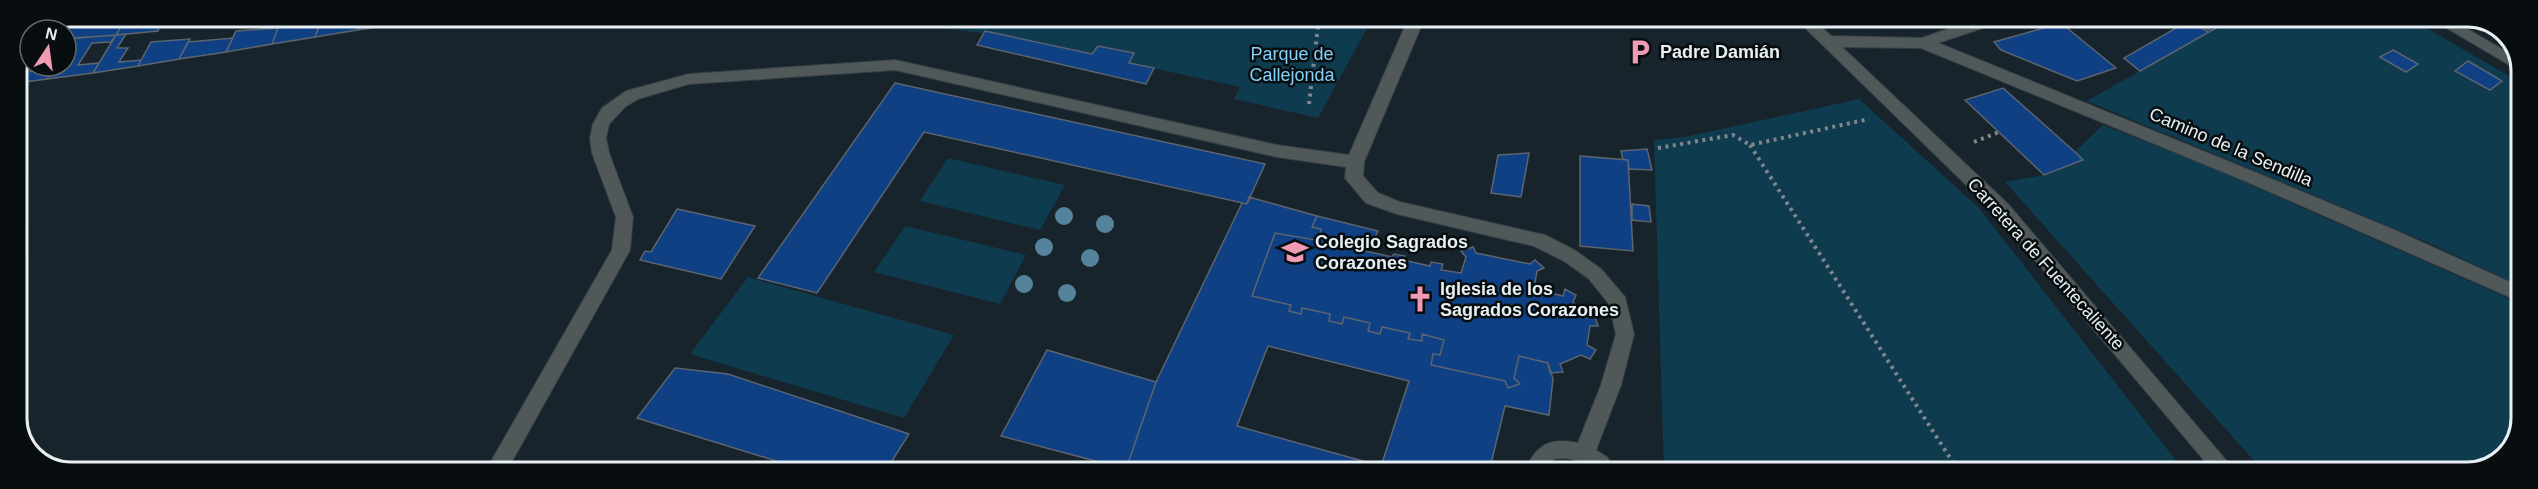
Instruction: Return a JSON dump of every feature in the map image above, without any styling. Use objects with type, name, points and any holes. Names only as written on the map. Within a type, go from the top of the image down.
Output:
[{"type":"street","points":[[1414,27],[1354,162],[1354,178],[1372,198],[1397,208],[1539,240],[1570,256],[1595,274],[1618,302],[1625,334],[1611,385],[1585,452]]},
{"type":"street","name":"Carretera de Fuentecaliente","points":[[1812,27],[2002,208],[2218,462]]},
{"type":"street","name":"Camino de la Sendilla","points":[[1827,41],[1923,43],[1970,27]]},
{"type":"street","points":[[2452,27],[2510,62]]},
{"type":"street","name":"Camino de la Sendilla","points":[[1923,43],[2284,190],[2511,291]]},
{"type":"street","points":[[501,462],[621,250],[626,220],[599,151],[598,135],[601,125],[611,110],[629,96],[661,84],[689,79],[895,65],[1277,151],[1354,162]]},
{"type":"street","points":[[1540,462],[1542,457],[1554,451],[1568,448],[1585,452],[1598,462]]},
{"type":"path","points":[[1309,104],[1318,27]]},
{"type":"path","points":[[1750,145],[1870,119]]},
{"type":"path","points":[[1967,145],[1999,132]]},
{"type":"path","points":[[1658,148],[1733,135],[1750,145],[1953,462]]},
{"type":"green space","name":"Parque de Callejonda","points":[[933,27],[1368,27],[1318,118],[1234,99],[1240,87],[1129,63],[1133,53],[1098,46],[1092,54],[985,31],[983,33]]},
{"type":"green space","points":[[2217,27],[2425,27],[2511,77],[2511,281],[2422,240],[2087,101]]},
{"type":"green space","points":[[1859,99],[1979,208],[2177,462],[1664,462],[1654,140],[1685,137]]},
{"type":"green space","points":[[2103,125],[2217,170],[2511,300],[2511,424],[2502,445],[2484,459],[2468,462],[2255,462],[2005,182],[2044,175],[2083,161],[2075,152]]},
{"type":"green space","points":[[948,158],[1065,185],[1040,230],[920,201]]},
{"type":"green space","points":[[905,226],[1026,255],[1000,304],[874,272]]},
{"type":"green space","points":[[748,277],[954,335],[904,418],[690,354]]},
{"type":"building","points":[[78,27],[121,27],[116,35],[78,38]]},
{"type":"building","points":[[121,27],[159,27],[158,31],[116,35]]},
{"type":"building","points":[[319,27],[315,37],[272,44],[278,28]]},
{"type":"building","points":[[319,27],[358,27],[357,30],[315,37]]},
{"type":"building","points":[[358,27],[378,27],[357,30]]},
{"type":"building","points":[[2047,27],[2066,27],[2116,68],[2077,81],[2001,50],[1994,42]]},
{"type":"building","points":[[2178,27],[2199,27],[2209,32],[2140,71],[2124,58]]},
{"type":"building","points":[[2204,27],[2218,27],[2211,31]]},
{"type":"building","points":[[278,28],[272,44],[226,52],[236,31]]},
{"type":"building","points":[[985,31],[1092,54],[1098,46],[1134,53],[1129,63],[1154,68],[1146,84],[977,45]]},
{"type":"building","points":[[126,34],[117,48],[128,48],[119,62],[141,60],[138,66],[93,73],[116,35]]},
{"type":"building","points":[[116,35],[111,42],[92,43],[78,65],[78,38]]},
{"type":"building","points":[[233,38],[226,52],[179,59],[188,42]]},
{"type":"building","points":[[190,39],[179,59],[138,66],[151,42]]},
{"type":"building","points":[[2393,50],[2418,64],[2406,72],[2380,57]]},
{"type":"building","points":[[2468,61],[2502,81],[2490,90],[2455,71]]},
{"type":"building","points":[[99,63],[93,73],[78,75],[78,65]]},
{"type":"building","points":[[27,78],[48,78],[47,79],[27,82]]},
{"type":"building","points":[[895,83],[1265,164],[1247,204],[924,132],[817,293],[758,278]]},
{"type":"building","points":[[2003,88],[2083,160],[2044,175],[1965,100]]},
{"type":"building","points":[[1647,149],[1652,170],[1629,169],[1628,160],[1623,160],[1621,151]]},
{"type":"building","points":[[1529,153],[1521,197],[1491,193],[1498,155]]},
{"type":"building","points":[[1580,156],[1628,160],[1633,251],[1580,246]]},
{"type":"building","points":[[1249,197],[1317,216],[1312,227],[1321,229],[1320,236],[1316,236],[1315,240],[1275,233],[1252,296],[1291,305],[1289,311],[1301,314],[1302,308],[1330,314],[1329,321],[1342,324],[1344,317],[1370,323],[1368,331],[1380,334],[1382,327],[1410,333],[1408,339],[1422,341],[1422,334],[1444,340],[1440,355],[1433,354],[1431,365],[1505,381],[1508,388],[1520,384],[1514,378],[1519,356],[1548,363],[1553,379],[1549,415],[1505,406],[1491,462],[1382,462],[1409,381],[1268,346],[1237,426],[1367,462],[1128,462],[1156,382],[1242,203],[1247,204]]},
{"type":"building","points":[[1632,204],[1649,206],[1651,222],[1632,220]]},
{"type":"building","points":[[677,209],[755,226],[721,279],[640,260],[645,251],[651,252]]},
{"type":"building","name":"Iglesia de los Sagrados Corazones","points":[[1317,216],[1378,231],[1373,241],[1364,239],[1362,246],[1366,246],[1365,251],[1392,257],[1394,254],[1405,256],[1403,260],[1430,266],[1431,262],[1443,264],[1441,270],[1461,273],[1466,257],[1461,251],[1473,247],[1476,253],[1530,264],[1535,260],[1544,268],[1537,271],[1534,289],[1563,296],[1565,289],[1576,295],[1573,302],[1587,318],[1595,317],[1598,326],[1590,326],[1587,345],[1596,350],[1590,359],[1581,355],[1560,364],[1563,372],[1550,373],[1548,363],[1519,356],[1514,378],[1520,384],[1508,388],[1505,381],[1431,365],[1433,354],[1440,355],[1444,340],[1422,334],[1422,341],[1408,339],[1410,333],[1382,327],[1380,334],[1368,331],[1370,323],[1344,317],[1342,324],[1329,321],[1330,314],[1302,308],[1301,314],[1289,311],[1291,305],[1252,296],[1275,233],[1315,240],[1316,236],[1320,236],[1321,229],[1312,227]]},
{"type":"building","points":[[1047,350],[1156,382],[1128,462],[1099,462],[1001,436]]},
{"type":"building","points":[[675,368],[728,374],[909,434],[891,462],[780,462],[637,418]]},
{"type":"place","name":"Padre Damián","points":[[1640,52]]},
{"type":"place","name":"Colegio Sagrados Corazones","points":[[1295,252]]},
{"type":"place","name":"Iglesia de los Sagrados Corazones","points":[[1420,299]]}]
